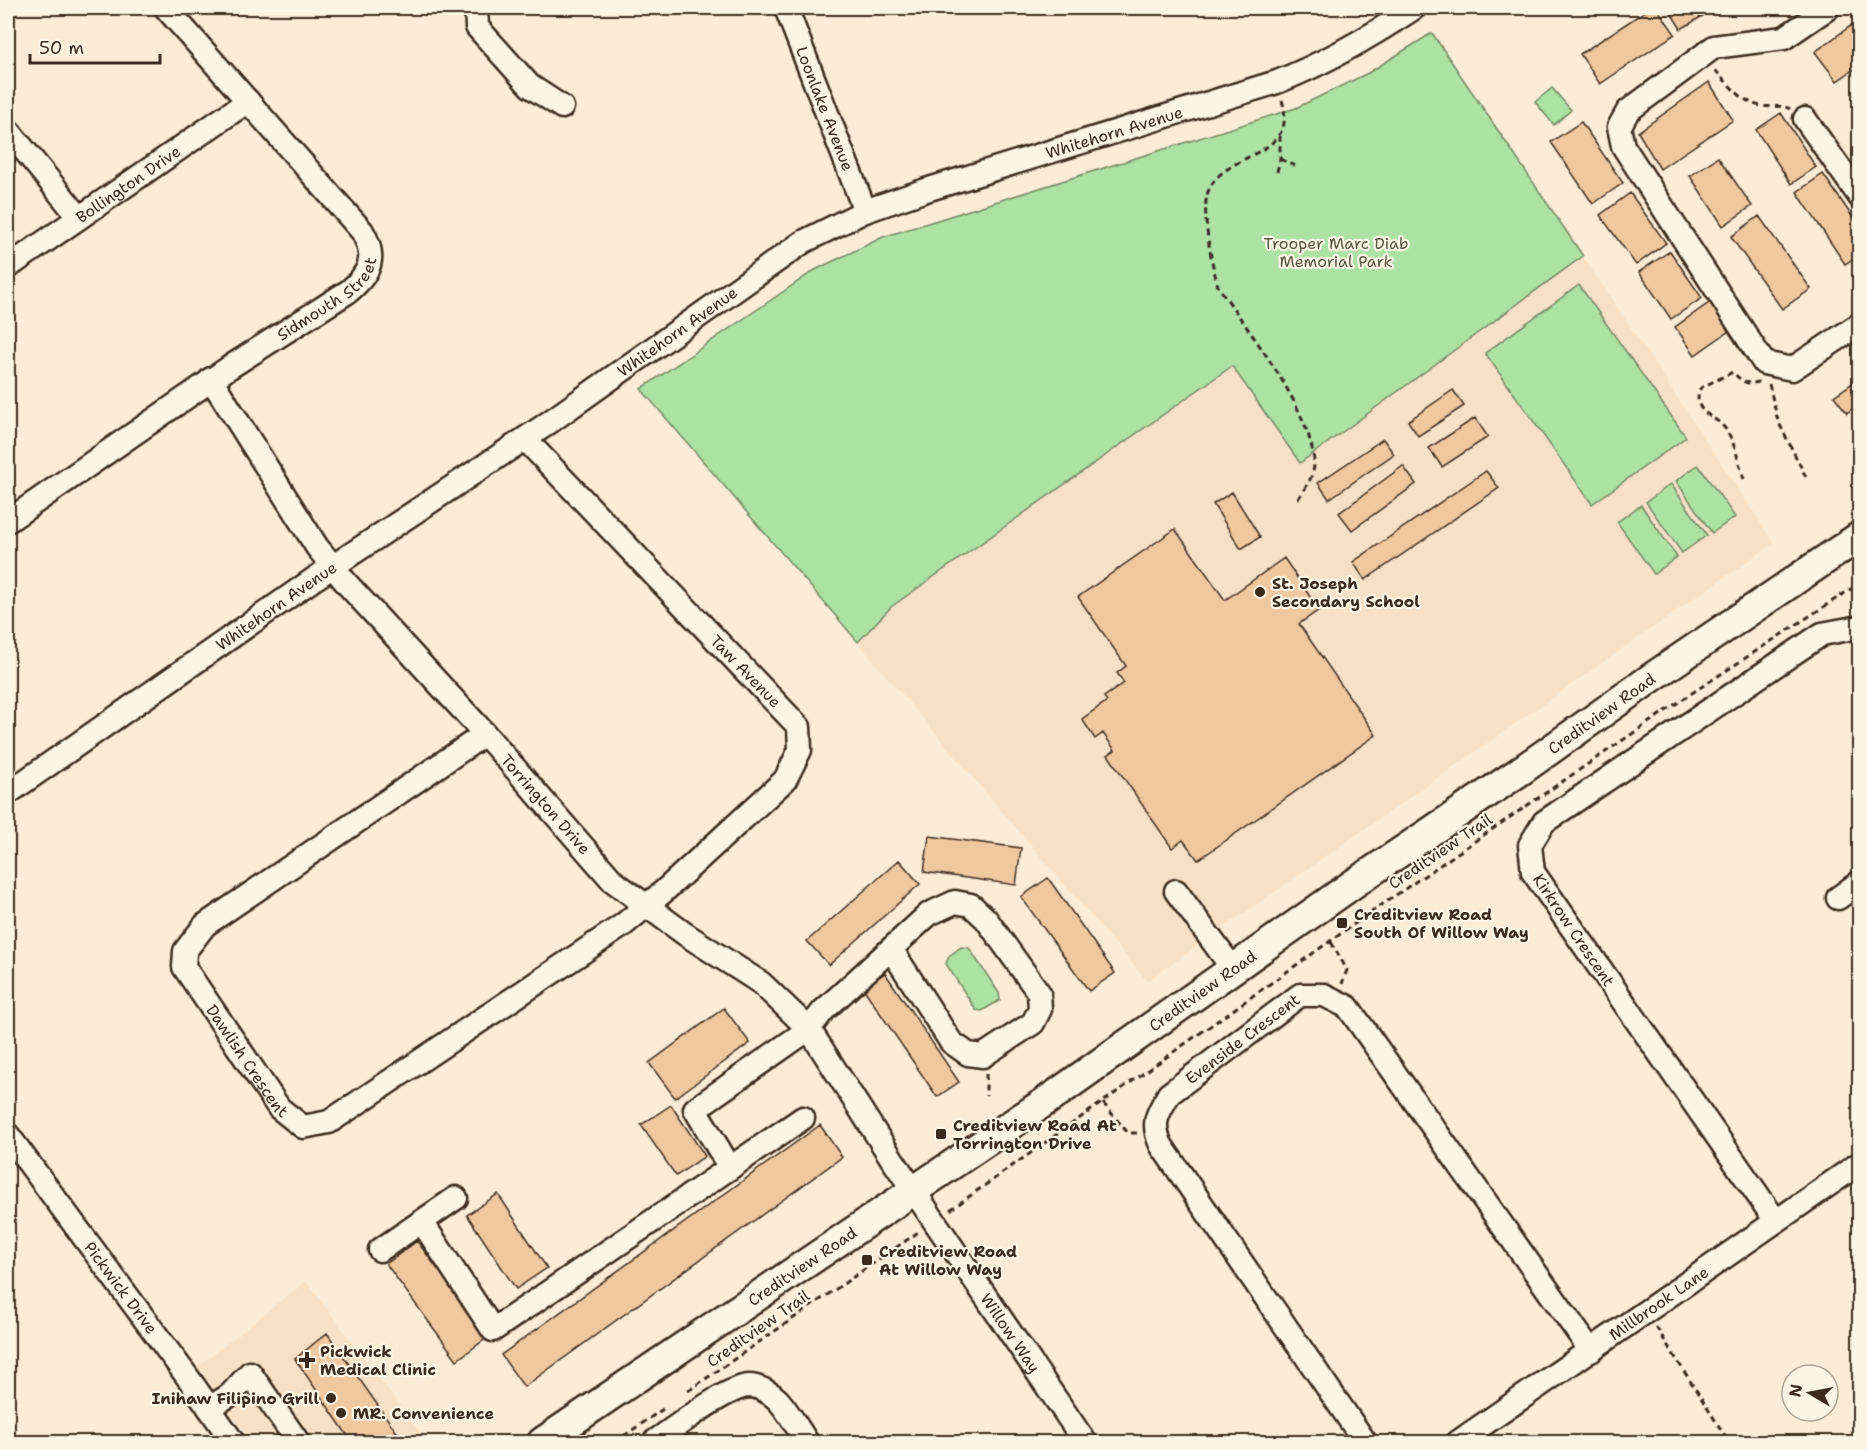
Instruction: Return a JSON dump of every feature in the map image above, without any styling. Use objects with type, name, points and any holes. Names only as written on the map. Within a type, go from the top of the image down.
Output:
[{"type":"main road","name":"Creditview Road","points":[[542,1443],[915,1191],[1356,882],[1860,536]]},
{"type":"street","name":"Sidmouth Street","points":[[8,521],[211,379],[349,291],[364,279],[371,261],[369,244],[362,231],[166,8]]},
{"type":"street","points":[[476,8],[477,27],[530,86],[562,107]]},
{"type":"street","name":"Loonlake Avenue","points":[[786,8],[865,211]]},
{"type":"street","name":"Whitehorn Avenue","points":[[8,793],[333,567],[525,440],[803,242],[865,211],[926,190],[1310,69],[1368,38],[1414,8]]},
{"type":"street","points":[[1828,8],[1784,38],[1714,47],[1628,111],[1619,127],[1623,146],[1764,363],[1792,369],[1860,324]]},
{"type":"street","name":"Bollington Drive","points":[[8,267],[248,101]]},
{"type":"street","points":[[1805,118],[1860,197]]},
{"type":"street","points":[[8,130],[79,217]]},
{"type":"street","name":"Torrington Drive","points":[[211,379],[317,547],[333,567],[485,734],[613,880],[685,934],[761,983],[809,1029],[915,1191]]},
{"type":"street","name":"Taw Avenue","points":[[525,440],[799,727],[800,750],[785,780],[648,905]]},
{"type":"street","name":"Kirkrow Crescent","points":[[1776,1221],[1533,872],[1530,846],[1544,822],[1822,634],[1854,628],[1860,631]]},
{"type":"street","name":"Dawlish Crescent","points":[[485,734],[205,925],[185,951],[184,967],[279,1108],[303,1127],[329,1122],[623,925],[648,905]]},
{"type":"street","points":[[1838,898],[1860,882]]},
{"type":"street","points":[[1176,891],[1233,969]]},
{"type":"street","points":[[730,1168],[695,1109],[809,1029],[823,1011],[929,914],[955,902],[971,905],[986,919],[1039,993],[1040,1009],[1033,1023],[987,1053],[982,1056],[968,1054],[951,1042],[891,949]]},
{"type":"street","name":"Evenside Crescent","points":[[1156,1133],[1156,1116],[1169,1094],[1300,995],[1324,995],[1337,1000]]},
{"type":"street","points":[[1337,1000],[1348,1007],[1591,1351]]},
{"type":"street","points":[[422,1222],[493,1330],[803,1118]]},
{"type":"street","points":[[1156,1133],[1161,1145],[1365,1443]]},
{"type":"street","name":"Pickwick Drive","points":[[8,1135],[233,1443]]},
{"type":"street","name":"Millbrook Lane","points":[[1458,1443],[1860,1163]]},
{"type":"street","name":"Willow Way","points":[[915,1191],[1085,1443]]},
{"type":"street","points":[[380,1250],[456,1198]]},
{"type":"street","points":[[209,1408],[230,1395],[250,1373],[298,1443]]},
{"type":"street","points":[[654,1443],[719,1398],[738,1388],[751,1386],[764,1390],[778,1400],[807,1443]]},
{"type":"path","points":[[1702,56],[1744,99],[1760,106],[1786,106],[1805,118]]},
{"type":"path","points":[[1277,81],[1286,115],[1280,134],[1271,145],[1225,169],[1213,182],[1207,195],[1205,209],[1218,286],[1288,390],[1301,414],[1314,461],[1313,474],[1298,499]]},
{"type":"path","points":[[1277,172],[1280,159],[1280,134]]},
{"type":"path","points":[[1280,159],[1298,167]]},
{"type":"path","points":[[1744,479],[1730,436],[1723,425],[1703,412],[1697,397],[1702,387],[1733,372],[1742,382],[1749,385],[1769,380],[1778,421],[1807,479]]},
{"type":"path","name":"Creditview Trail","points":[[951,1210],[1386,902],[1860,583]]},
{"type":"path","points":[[1331,942],[1347,970],[1337,1000]]},
{"type":"path","points":[[1103,1103],[1128,1134],[1156,1133]]},
{"type":"path","name":"Creditview Trail","points":[[682,1396],[916,1234]]},
{"type":"path","points":[[1646,1311],[1729,1443]]},
{"type":"path","points":[[615,1443],[663,1409]]},
{"type":"shaded area","name":"St. Joseph Secondary School","points":[[1119,165],[1300,463],[1583,256],[1774,543],[1147,981],[641,389],[815,270],[883,237]]},
{"type":"shaded area","points":[[306,1281],[427,1442],[252,1442],[197,1367]]},
{"type":"green space","name":"Trooper Marc Diab Memorial Park","points":[[1432,33],[1583,256],[1300,463],[1232,366],[891,607],[858,642],[641,389],[815,270],[883,237],[1296,108],[1368,73]]},
{"type":"green space","points":[[1552,88],[1571,110],[1554,125],[1535,102]]},
{"type":"green space","points":[[1579,285],[1686,437],[1592,504],[1485,353]]},
{"type":"green space","points":[[1698,465],[1735,517],[1712,533],[1676,481]]},
{"type":"green space","points":[[1671,484],[1707,535],[1682,553],[1646,502]]},
{"type":"green space","points":[[1641,505],[1677,557],[1654,574],[1617,522]]},
{"type":"green space","points":[[961,947],[969,948],[999,993],[1000,1000],[982,1011],[976,1010],[946,964],[949,956]]},
{"type":"building","points":[[1650,8],[1657,8],[1675,34],[1600,84],[1580,54]]},
{"type":"building","points":[[1668,8],[1716,8],[1681,29]]},
{"type":"building","points":[[1860,19],[1860,65],[1837,81],[1815,52]]},
{"type":"building","points":[[1709,82],[1733,120],[1660,169],[1638,132]]},
{"type":"building","points":[[1781,113],[1816,167],[1791,184],[1756,130]]},
{"type":"building","points":[[1581,122],[1623,183],[1593,204],[1551,142]]},
{"type":"building","points":[[1718,157],[1752,206],[1723,226],[1690,176]]},
{"type":"building","points":[[1823,174],[1860,228],[1860,254],[1845,264],[1797,192]]},
{"type":"building","points":[[1630,193],[1666,243],[1636,265],[1600,215]]},
{"type":"building","points":[[1759,216],[1811,289],[1782,309],[1731,237]]},
{"type":"building","points":[[1670,251],[1702,298],[1671,319],[1639,272]]},
{"type":"building","points":[[1716,298],[1736,326],[1695,355],[1675,327]]},
{"type":"building","points":[[1860,378],[1860,406],[1858,404],[1847,413],[1834,396]]},
{"type":"building","points":[[1453,390],[1464,406],[1418,436],[1408,421]]},
{"type":"building","points":[[1475,418],[1488,437],[1442,467],[1429,448]]},
{"type":"building","points":[[1383,439],[1394,454],[1329,499],[1318,483]]},
{"type":"building","points":[[1403,466],[1416,484],[1352,530],[1339,513]]},
{"type":"building","points":[[1486,471],[1499,488],[1365,580],[1353,562]]},
{"type":"building","points":[[1232,492],[1260,537],[1241,549],[1213,504]]},
{"type":"building","points":[[1175,529],[1225,600],[1284,558],[1319,610],[1299,624],[1376,735],[1198,860],[1183,840],[1172,848],[1108,755],[1115,750],[1103,733],[1095,739],[1082,719],[1107,701],[1104,697],[1124,683],[1117,673],[1126,666],[1078,597]]},
{"type":"building","points":[[929,836],[1021,848],[1016,885],[924,872]]},
{"type":"building","points":[[899,860],[920,884],[829,965],[807,941]]},
{"type":"building","points":[[1048,878],[1115,973],[1089,991],[1021,897]]},
{"type":"building","points":[[885,973],[959,1082],[937,1097],[863,988]]},
{"type":"building","points":[[724,1008],[750,1043],[675,1098],[649,1063]]},
{"type":"building","points":[[671,1105],[705,1156],[676,1176],[641,1125]]},
{"type":"building","points":[[820,1125],[842,1157],[524,1387],[501,1355]]},
{"type":"building","points":[[498,1194],[547,1268],[516,1289],[467,1215]]},
{"type":"building","points":[[417,1241],[488,1337],[457,1360],[386,1264]]},
{"type":"building","points":[[327,1333],[398,1434],[385,1442],[352,1442],[295,1359]]},
{"type":"place","name":"St. Joseph Secondary School","points":[[1260,592]]},
{"type":"place","name":"Creditview Road South Of Willow Way","points":[[1342,923]]},
{"type":"place","name":"Creditview Road At Torrington Drive","points":[[941,1134]]},
{"type":"place","name":"Creditview Road At Willow Way","points":[[867,1260]]},
{"type":"place","name":"Pickwick Medical Clinic","points":[[307,1360]]},
{"type":"place","name":"Inihaw Filipino Grill","points":[[331,1398]]},
{"type":"place","name":"MR. Convenience","points":[[341,1413]]}]
